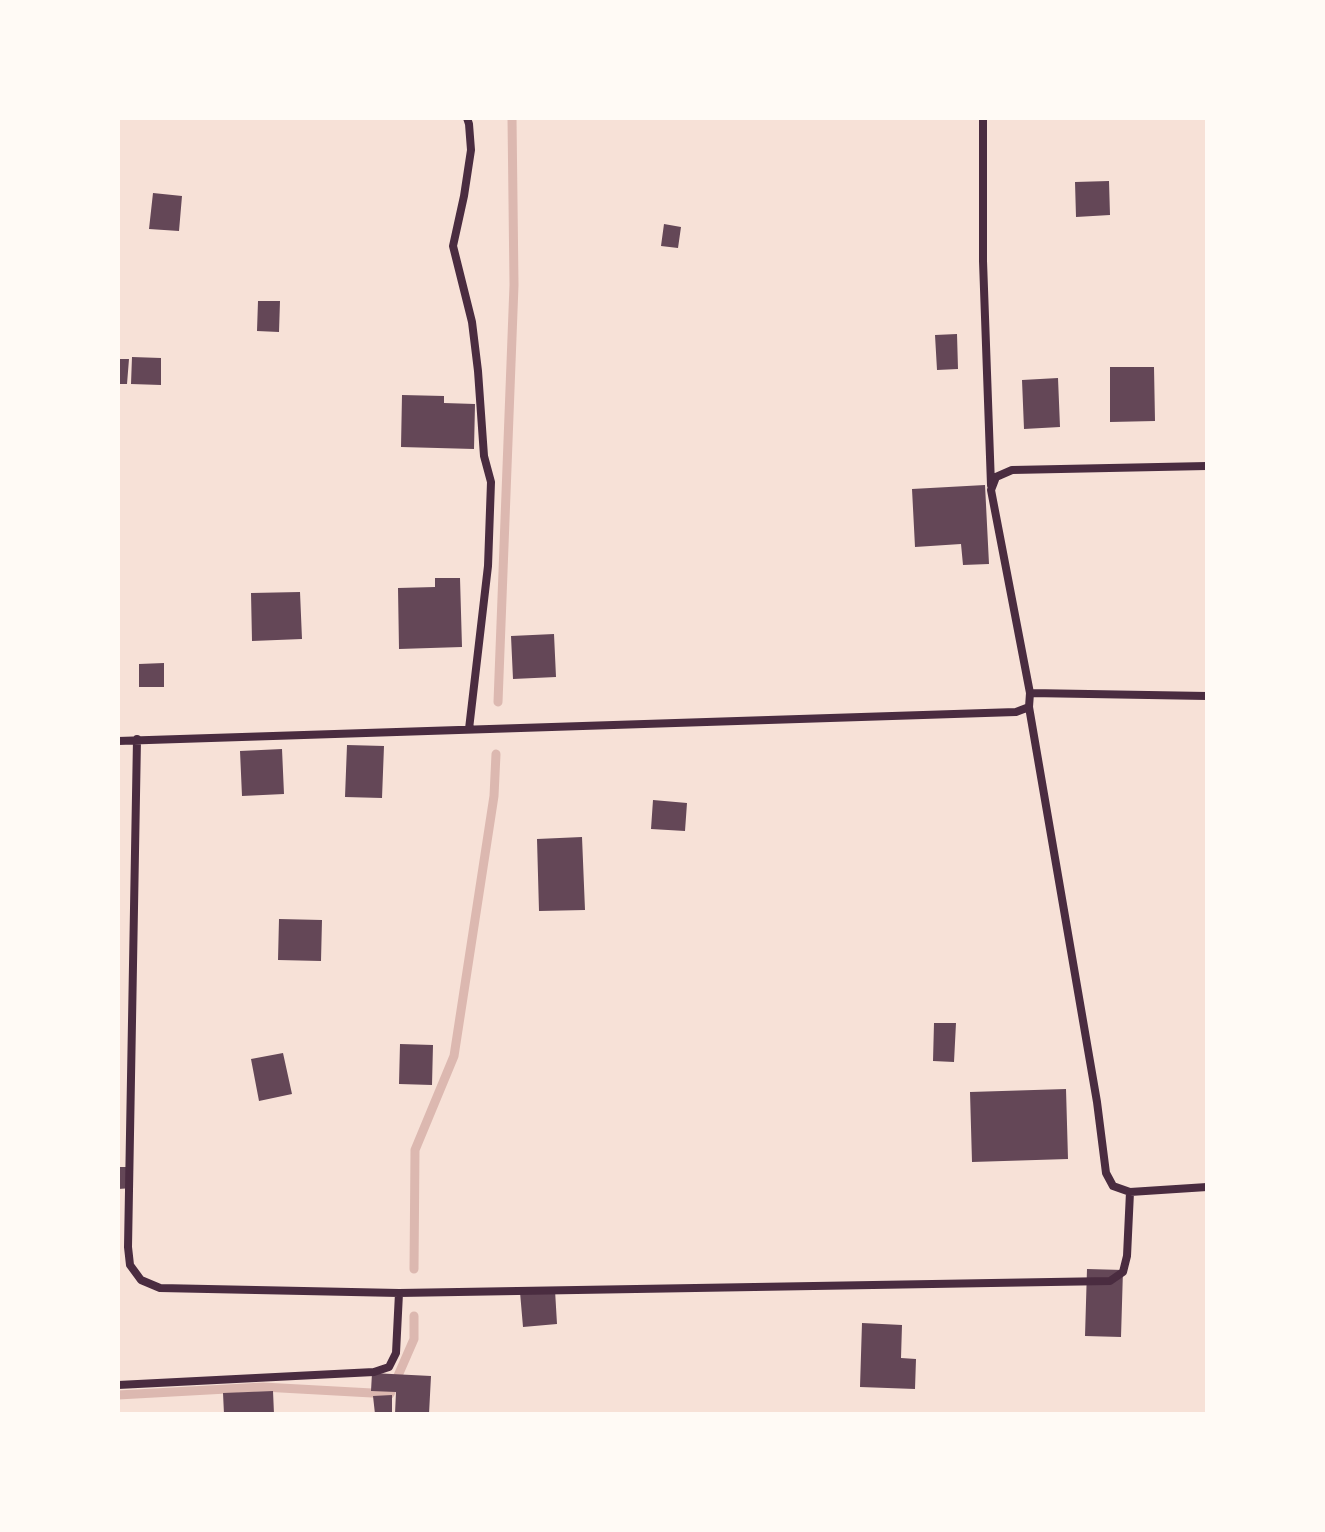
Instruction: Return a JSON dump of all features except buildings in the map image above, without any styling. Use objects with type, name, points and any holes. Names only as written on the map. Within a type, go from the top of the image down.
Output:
[{"type":"street","points":[[467,118],[471,150],[453,246],[472,322],[484,456],[491,482],[488,566],[469,729]]},
{"type":"street","points":[[983,118],[983,261],[991,490],[1030,693],[1029,707],[1097,1102],[1106,1173],[1113,1186],[1130,1192],[1207,1187]]},
{"type":"street","points":[[991,490],[996,477],[1012,470],[1207,466]]},
{"type":"street","points":[[1030,693],[1207,696]]},
{"type":"street","points":[[118,741],[1016,712],[1029,707]]},
{"type":"street","points":[[137,739],[128,1231],[130,1265],[141,1280],[160,1288],[399,1293],[1110,1281],[1123,1272],[1127,1256],[1130,1192]]},
{"type":"street","points":[[118,1385],[374,1372],[389,1367],[396,1353],[399,1293]]},
{"type":"waterway","points":[[498,702],[514,285],[512,118]]},
{"type":"waterway","points":[[414,1269],[415,1150],[454,1056],[494,796],[496,754]]},
{"type":"waterway","points":[[118,1395],[263,1387],[390,1394],[414,1339],[414,1316]]}]
